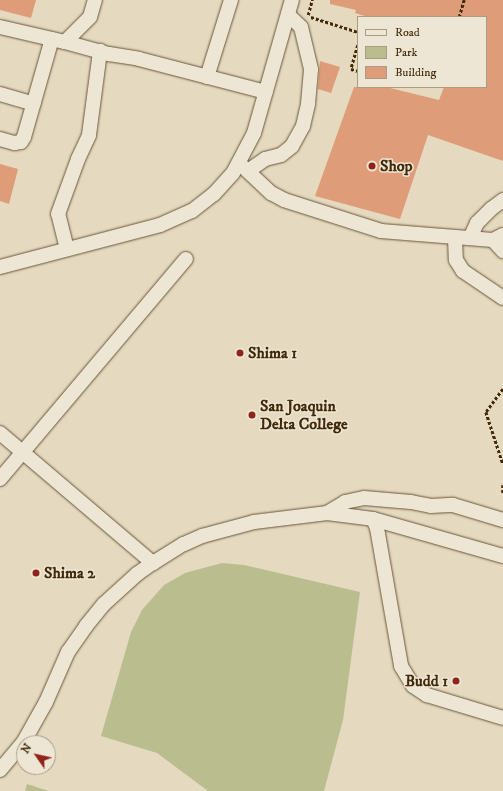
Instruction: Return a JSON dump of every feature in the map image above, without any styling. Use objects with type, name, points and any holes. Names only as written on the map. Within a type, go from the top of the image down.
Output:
[{"type":"street","points":[[0,139],[14,143],[21,142],[59,40],[90,17],[95,0]]},
{"type":"street","points":[[207,77],[231,0]]},
{"type":"street","points":[[244,167],[290,8]]},
{"type":"street","points":[[0,267],[160,225],[177,219],[192,211],[214,194],[244,167],[281,155],[292,146],[303,126],[308,104],[311,69],[301,27],[290,8]]},
{"type":"street","points":[[0,27],[139,59],[266,92]]},
{"type":"street","points":[[67,249],[58,214],[78,159],[89,135],[100,51]]},
{"type":"street","points":[[0,94],[34,104]]},
{"type":"street","points":[[244,167],[272,193],[284,200],[381,231],[470,238],[498,237],[503,251]]},
{"type":"street","points":[[470,238],[477,223],[491,209],[503,200]]},
{"type":"street","points":[[455,237],[456,260],[463,271],[503,298]]},
{"type":"street","points":[[0,479],[186,259]]},
{"type":"street","points":[[0,432],[153,563]]},
{"type":"street","points":[[327,513],[345,502],[364,498],[411,502],[431,506],[453,505],[503,520]]},
{"type":"street","points":[[0,770],[22,743],[46,702],[68,652],[104,604],[137,574],[184,544],[202,536],[238,526],[327,513],[373,519],[503,556]]},
{"type":"street","points":[[373,519],[377,528],[401,666],[413,686],[427,695],[503,718]]},
{"type":"path","points":[[307,16],[312,0]]},
{"type":"path","points":[[459,16],[464,0]]},
{"type":"path","points":[[290,8],[307,16],[357,32]]},
{"type":"path","points":[[357,48],[351,69],[357,71]]},
{"type":"path","points":[[503,389],[486,412],[503,464]]},
{"type":"path","points":[[503,485],[503,494]]},
{"type":"green space","points":[[222,563],[244,565],[360,592],[343,720],[324,791],[208,791],[157,753],[101,736],[131,632],[142,610],[164,585],[185,573]]},
{"type":"green space","points":[[27,784],[49,791],[25,791]]},
{"type":"building","points":[[0,0],[36,0],[31,18],[0,10]]},
{"type":"building","points":[[330,0],[503,0],[503,161],[428,135],[400,219],[315,196],[354,87],[390,88],[439,100],[444,88],[487,88],[487,16],[365,16],[355,13],[356,10],[330,4]]},
{"type":"building","points":[[320,61],[340,67],[331,93],[318,89]]},
{"type":"building","points":[[0,164],[18,169],[9,204],[0,201]]},
{"type":"place","name":"Shop","points":[[372,166]]},
{"type":"place","name":"Shima 1","points":[[240,353]]},
{"type":"place","name":"San Joaquin Delta College","points":[[252,415]]},
{"type":"place","name":"Shima 2","points":[[36,573]]},
{"type":"place","name":"Budd 1","points":[[456,681]]}]
